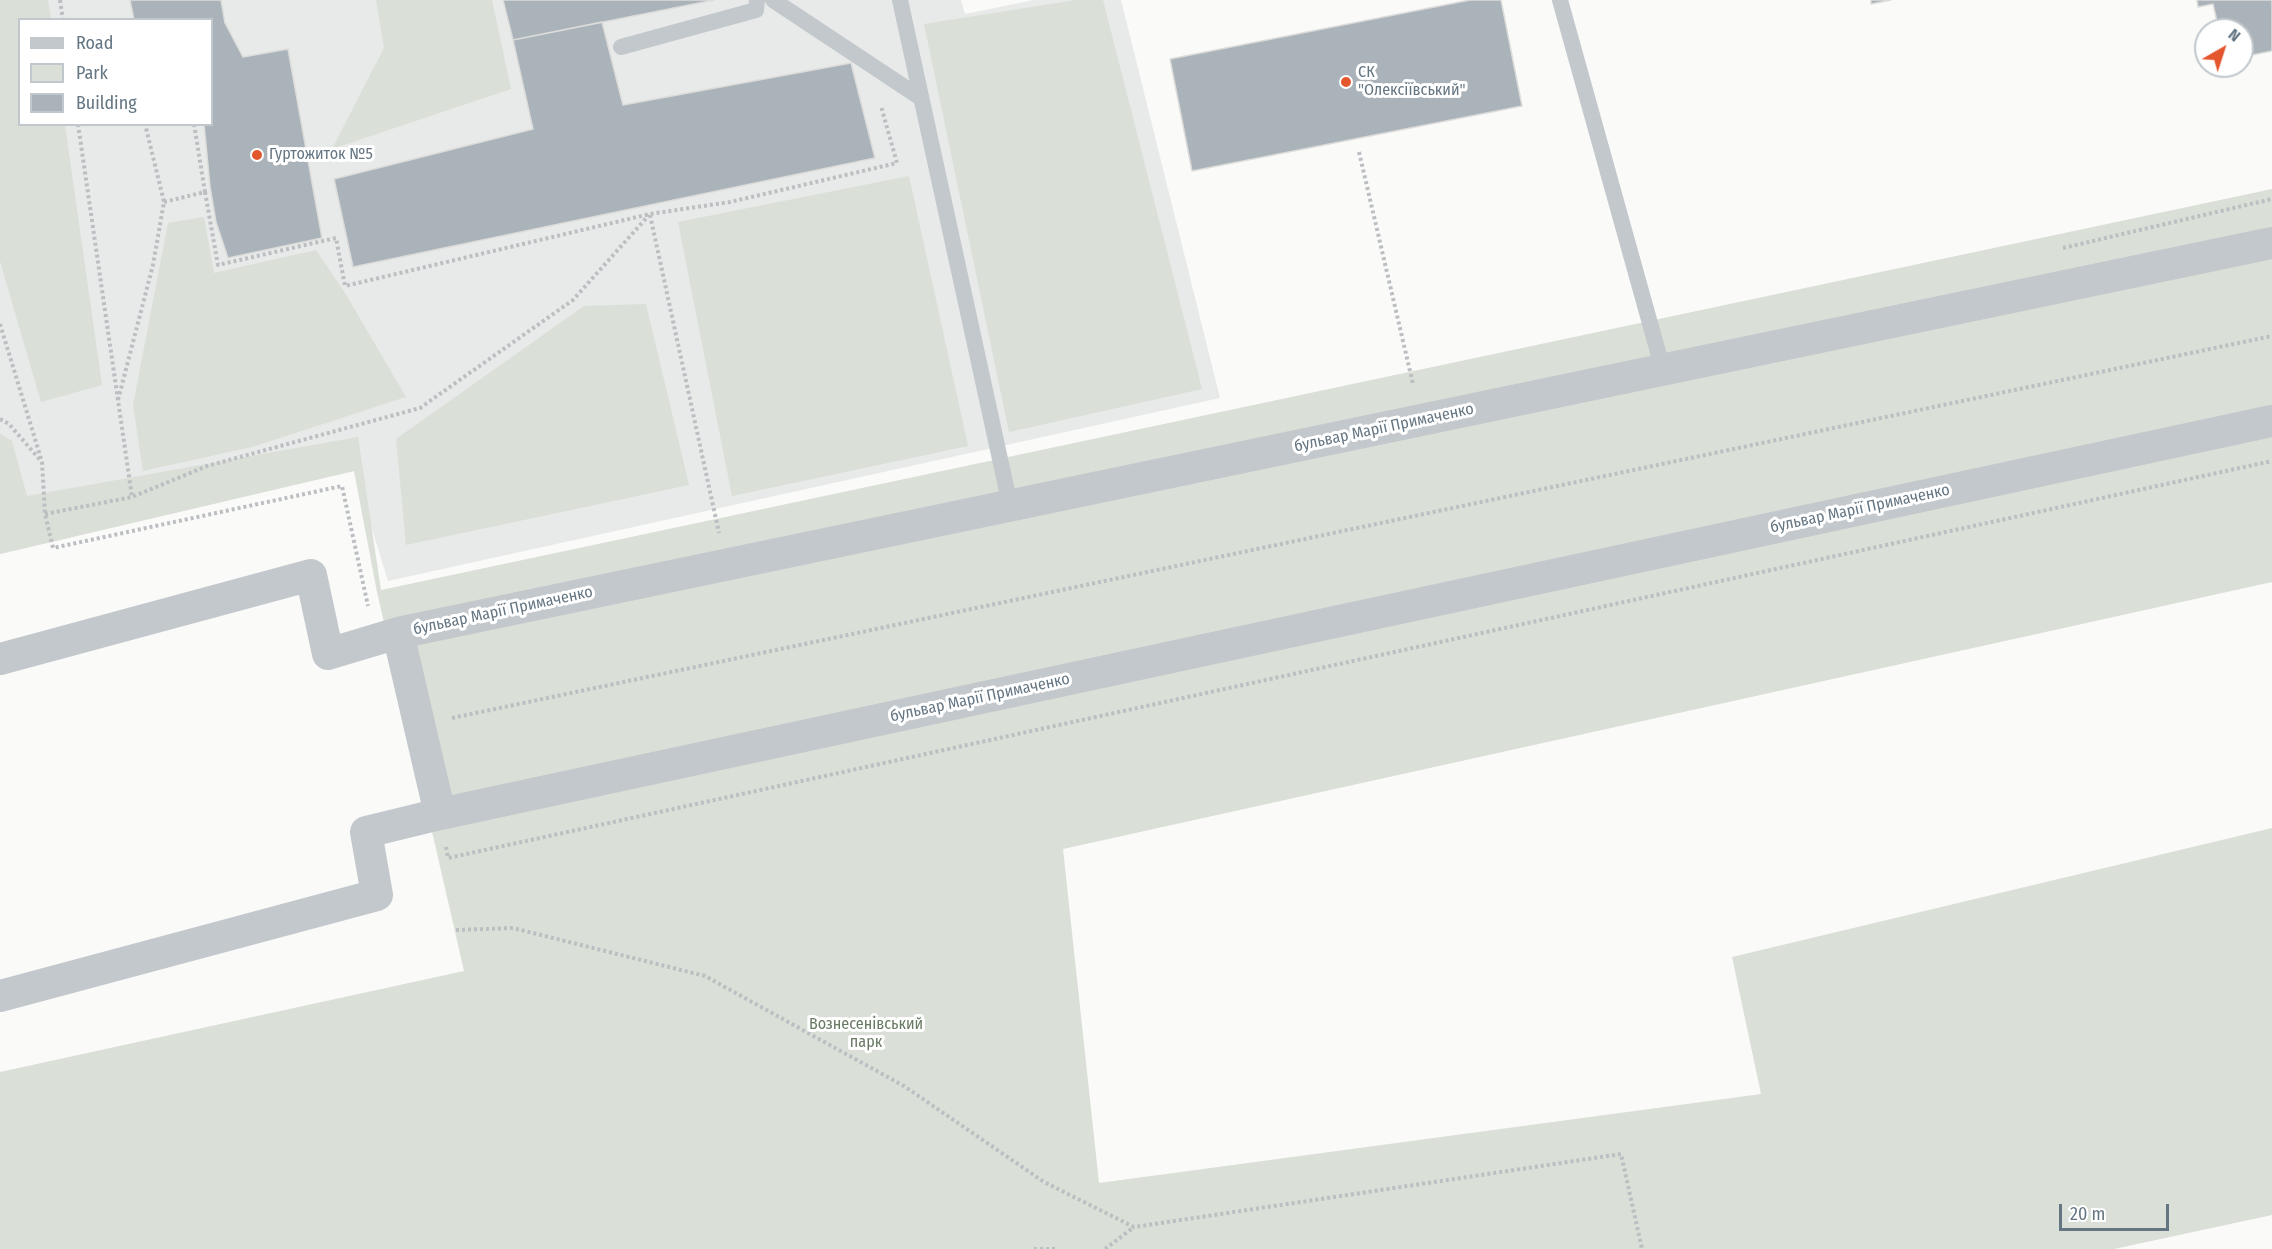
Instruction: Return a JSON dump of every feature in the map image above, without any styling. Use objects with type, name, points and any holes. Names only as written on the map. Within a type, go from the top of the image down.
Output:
[{"type":"street","name":"бульвар Марії Примаченко","points":[[2272,243],[398,633],[440,814],[2272,421]]},
{"type":"street","points":[[0,659],[311,575],[328,654],[398,633]]},
{"type":"street","points":[[0,996],[376,895],[366,832],[440,814]]},
{"type":"lane","points":[[621,47],[756,10],[757,0]]},
{"type":"lane","points":[[773,0],[921,98]]},
{"type":"lane","points":[[900,0],[1010,506]]},
{"type":"lane","points":[[1560,0],[1663,370]]},
{"type":"path","points":[[60,0],[63,18]]},
{"type":"path","points":[[194,126],[218,265],[336,238],[345,286],[650,214],[730,202],[897,163],[870,64]]},
{"type":"path","points":[[78,126],[132,497]]},
{"type":"path","points":[[117,404],[153,265],[164,202],[146,126]]},
{"type":"path","points":[[1359,152],[1413,384]]},
{"type":"path","points":[[164,202],[205,192]]},
{"type":"path","points":[[2062,249],[2272,199]]},
{"type":"path","points":[[45,514],[132,497],[207,466],[420,408],[573,300],[650,214]]},
{"type":"path","points":[[650,214],[726,565]]},
{"type":"path","points":[[0,324],[42,462],[45,514],[53,548],[342,486],[365,596]]},
{"type":"path","points":[[419,724],[2272,336]]},
{"type":"path","points":[[0,418],[9,424],[42,462]]},
{"type":"path","points":[[440,814],[448,858],[2272,461]]},
{"type":"path","points":[[456,930],[513,928],[705,976],[904,1086],[1044,1182],[1134,1227]]},
{"type":"path","points":[[1105,1249],[1134,1227],[1621,1154],[1642,1249]]},
{"type":"path","points":[[1034,1249],[1057,1249]]},
{"type":"shaded area","points":[[0,0],[961,0],[965,14],[1034,0],[1121,0],[1220,398],[388,581],[354,471],[0,554]]},
{"type":"green space","points":[[0,0],[48,0],[51,18],[18,18],[18,126],[65,126],[102,385],[41,402],[0,261]]},
{"type":"green space","points":[[376,0],[492,0],[511,89],[332,149],[384,48]]},
{"type":"green space","points":[[1076,0],[1103,0],[1202,389],[1009,432],[924,24]]},
{"type":"green space","points":[[909,176],[968,446],[732,496],[678,222]]},
{"type":"green space","name":"Вознесенівський парк","points":[[2272,189],[2272,582],[1063,849],[1099,1183],[1761,1094],[1732,957],[2272,828],[2272,1215],[2114,1249],[0,1249],[0,1072],[464,971],[377,592],[354,471],[0,554],[0,434],[12,441],[27,496],[358,437],[381,590]]},
{"type":"green space","points":[[204,217],[214,273],[316,250],[345,293],[406,397],[252,447],[143,471],[133,405],[168,223]]},
{"type":"green space","points":[[646,304],[689,485],[406,545],[396,439],[584,306]]},
{"type":"building","name":"Гуртожиток №5","points":[[130,0],[221,0],[225,23],[243,57],[288,49],[322,238],[228,258],[216,222],[204,126],[213,126],[213,18],[134,18]]},
{"type":"building","points":[[503,0],[714,0],[513,40]]},
{"type":"building","name":"СК \"Олексіївський\"","points":[[1470,0],[1501,0],[1522,106],[1192,171],[1170,59]]},
{"type":"building","points":[[1871,0],[1891,0],[1871,4]]},
{"type":"building","points":[[2197,0],[2272,0],[2272,51],[2254,55],[2254,18],[2216,18],[2213,4],[2198,7]]},
{"type":"building","points":[[602,22],[623,105],[851,63],[875,158],[353,267],[334,179],[533,129],[513,40]]},
{"type":"place","name":"СК \"Олексіївський\"","points":[[1346,82]]},
{"type":"place","name":"Гуртожиток №5","points":[[257,155]]}]
